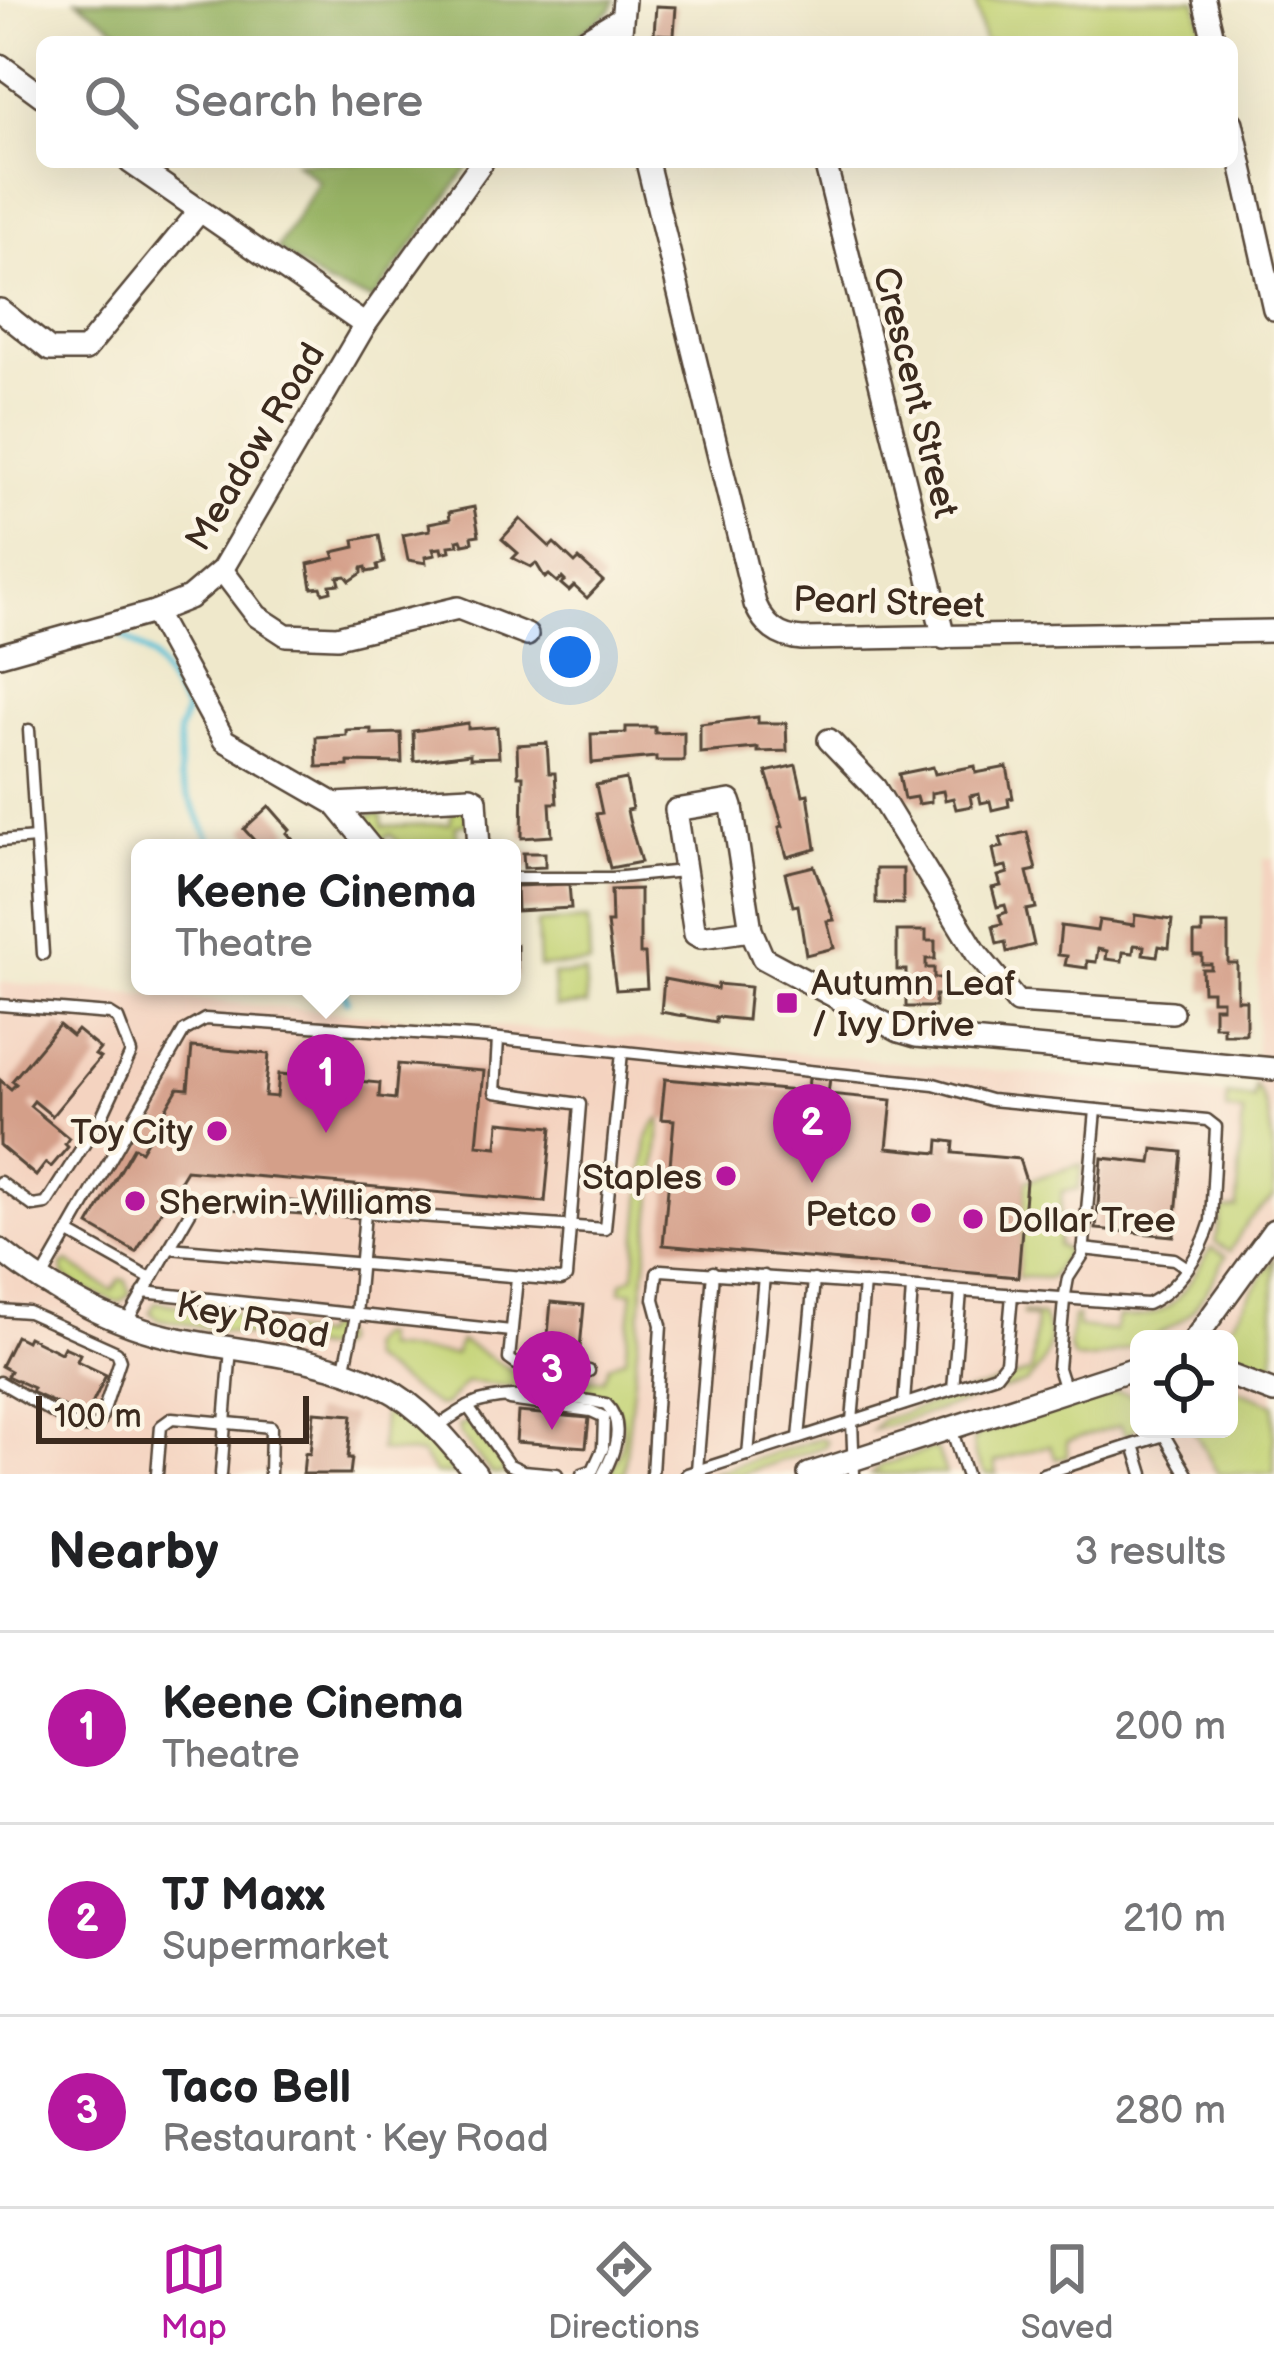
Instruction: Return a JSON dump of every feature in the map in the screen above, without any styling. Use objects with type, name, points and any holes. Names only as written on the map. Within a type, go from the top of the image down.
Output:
[{"type":"street","points":[[1204,0],[1213,36]]},
{"type":"street","points":[[588,36],[622,9]]},
{"type":"street","points":[[0,65],[36,92]]},
{"type":"street","points":[[1238,150],[1274,309]]},
{"type":"street","points":[[138,168],[365,325]]},
{"type":"street","name":"Meadow Road","points":[[0,655],[154,612],[189,598],[222,570],[365,325],[478,168]]},
{"type":"street","name":"Pearl Street","points":[[648,168],[760,617],[770,629],[787,637],[944,638],[1274,632]]},
{"type":"street","name":"Crescent Street","points":[[826,168],[944,638]]},
{"type":"street","points":[[0,310],[50,350],[85,350],[198,213]]},
{"type":"street","points":[[222,570],[257,616],[286,635],[337,637],[458,608],[527,635]]},
{"type":"street","points":[[154,612],[224,740],[335,804],[364,839]]},
{"type":"street","points":[[829,740],[875,788],[977,954],[1017,1002],[1016,1046]]},
{"type":"street","points":[[335,804],[470,797],[478,807],[479,839]]},
{"type":"street","points":[[751,930],[695,934],[676,809],[730,801],[751,930],[763,958],[899,1031],[1274,1070]]},
{"type":"street","points":[[1017,1002],[1172,1012]]},
{"type":"street","points":[[1202,1330],[1274,1230]]},
{"type":"street","name":"Key Road","points":[[0,1250],[51,1286],[125,1323],[173,1338],[344,1372],[388,1389],[436,1427],[476,1474]]},
{"type":"street","points":[[809,1474],[853,1467],[951,1428],[1130,1370]]},
{"type":"street","points":[[1238,1379],[1274,1392]]},
{"type":"lane","points":[[29,730],[44,954]]},
{"type":"lane","points":[[0,841],[35,838]]},
{"type":"lane","points":[[521,878],[612,878],[683,871]]},
{"type":"lane","points":[[0,1005],[114,1016],[131,1056],[101,1118],[46,1204],[32,1207],[0,1182]]},
{"type":"lane","points":[[44,1318],[68,1232],[184,1030],[214,1019],[498,1039],[934,1084],[990,1100],[1207,1120],[1216,1127],[1211,1221],[1200,1248],[1166,1293],[1147,1304],[668,1269],[657,1273],[654,1298],[661,1324],[652,1474]]},
{"type":"lane","points":[[169,1248],[553,1281],[566,1277],[580,1104],[495,1092],[498,1039]]},
{"type":"lane","points":[[125,1323],[193,1207],[201,1201],[602,1230],[607,1226],[622,1052]]},
{"type":"lane","points":[[1065,1390],[1058,1368],[1064,1300],[1068,1278],[1083,1250],[1096,1110]]},
{"type":"lane","points":[[344,1372],[356,1316],[365,1213]]},
{"type":"lane","points":[[68,1232],[151,1280]]},
{"type":"lane","points":[[1083,1250],[1174,1258],[1186,1267]]},
{"type":"lane","points":[[713,1273],[692,1472],[996,1375],[1005,1366],[1012,1295]]},
{"type":"lane","points":[[748,1455],[764,1276]]},
{"type":"lane","points":[[517,1278],[511,1362],[590,1371]]},
{"type":"lane","points":[[799,1438],[814,1280]]},
{"type":"lane","points":[[853,1467],[852,1421],[864,1284]]},
{"type":"lane","points":[[904,1405],[912,1288]]},
{"type":"lane","points":[[143,1292],[511,1331]]},
{"type":"lane","points":[[953,1389],[961,1292]]},
{"type":"lane","points":[[0,1310],[44,1318],[119,1355],[100,1422],[94,1427],[76,1426],[0,1382]]},
{"type":"lane","points":[[221,1474],[231,1348]]},
{"type":"lane","points":[[509,1400],[528,1395],[606,1404],[616,1424],[614,1449],[603,1474]]},
{"type":"lane","points":[[436,1427],[486,1400],[591,1411],[604,1417],[603,1448],[591,1472],[582,1474]]},
{"type":"lane","points":[[467,1407],[508,1464],[524,1471],[557,1474]]},
{"type":"lane","points":[[157,1474],[161,1426],[166,1420],[273,1429],[270,1474]]},
{"type":"lane","points":[[951,1428],[966,1474]]},
{"type":"lane","points":[[1043,1474],[1086,1467],[1150,1438]]},
{"type":"lane","points":[[1166,1438],[1187,1474]]},
{"type":"lane","points":[[1134,1445],[1142,1474]]},
{"type":"shaded area","points":[[1263,858],[1274,858],[1274,1474],[0,1474],[0,982],[1254,1098]]},
{"type":"green space","points":[[77,0],[615,0],[611,10],[576,36],[127,36]]},
{"type":"green space","points":[[975,0],[1196,0],[1204,36],[983,36]]},
{"type":"green space","points":[[303,168],[468,168],[373,300],[327,285],[277,249],[319,181]]},
{"type":"green space","points":[[453,808],[464,810],[469,824],[456,826],[457,839],[395,839],[390,834],[375,839],[366,829],[368,816],[381,813],[383,826],[450,824]]},
{"type":"green space","points":[[588,920],[590,964],[539,967],[537,923]]},
{"type":"green space","points":[[585,973],[587,1005],[555,1007],[553,975]]},
{"type":"green space","points":[[1255,1085],[1269,1122],[1274,1197],[1248,1221],[1230,1251],[1215,1242],[1223,1210],[1237,1208],[1243,1113],[1227,1110],[1227,1095],[1254,1098]]},
{"type":"green space","points":[[661,1119],[624,1474],[609,1474],[623,1431],[618,1411],[602,1395],[466,1382],[445,1405],[437,1406],[368,1360],[366,1346],[376,1336],[382,1336],[383,1348],[454,1355],[461,1341],[520,1375],[603,1380],[609,1365],[625,1358],[633,1292],[621,1291],[622,1282],[634,1276],[647,1140]]},
{"type":"green space","points":[[1082,1164],[1078,1189],[1062,1191],[1058,1246],[1068,1250],[1050,1278],[1018,1277],[1026,1181]]},
{"type":"green space","points":[[1212,1248],[1226,1256],[1201,1299],[1182,1320],[1164,1330],[1130,1330],[1130,1346],[1117,1352],[1074,1358],[1069,1348],[1073,1317],[1077,1316],[1078,1327],[1115,1331],[1118,1317],[1153,1314],[1185,1289]]},
{"type":"green space","points":[[1274,1258],[1274,1381],[1238,1367],[1238,1330],[1228,1330]]},
{"type":"green space","points":[[68,1262],[112,1291],[120,1279],[126,1280],[130,1294],[119,1303],[81,1288],[63,1275],[62,1265]]},
{"type":"green space","points":[[156,1302],[247,1316],[250,1328],[319,1336],[328,1326],[339,1335],[340,1343],[321,1349],[158,1319],[150,1312]]},
{"type":"green space","points":[[1023,1312],[1042,1316],[1049,1334],[1044,1360],[1026,1383],[873,1430],[881,1420],[1031,1372],[1036,1318]]},
{"type":"green space","points":[[1238,1390],[1274,1404],[1274,1474],[1218,1474],[1198,1438],[1238,1438]]},
{"type":"green space","points":[[1117,1392],[1130,1395],[1130,1433],[1126,1437],[1121,1425],[1067,1441],[1067,1457],[1056,1459],[1050,1445],[995,1462],[997,1474],[986,1474],[975,1456],[973,1440]]},
{"type":"green space","points":[[384,1404],[413,1425],[457,1474],[435,1474],[421,1454],[380,1451]]},
{"type":"green space","points":[[468,1423],[510,1474],[492,1474],[460,1435],[458,1426]]},
{"type":"green space","points":[[822,1438],[827,1441],[825,1446],[741,1474],[709,1474]]},
{"type":"green space","points":[[933,1449],[946,1474],[871,1474],[882,1465]]},
{"type":"building","points":[[656,6],[676,7],[674,35],[654,34]]},
{"type":"building","points":[[474,507],[479,535],[472,536],[473,542],[457,540],[458,545],[442,553],[441,548],[433,549],[435,555],[425,557],[426,563],[408,560],[403,535],[430,530],[429,523],[450,519],[449,512]]},
{"type":"building","points":[[520,519],[550,547],[554,543],[575,563],[579,559],[603,581],[587,598],[574,586],[569,591],[561,584],[562,578],[557,582],[549,575],[545,578],[536,563],[531,567],[513,558],[518,553],[502,539]]},
{"type":"building","points":[[379,535],[384,563],[377,565],[378,570],[362,568],[350,581],[338,577],[340,584],[330,585],[331,591],[312,588],[308,564],[335,558],[333,552],[355,547],[354,540]]},
{"type":"building","points":[[758,717],[758,723],[786,723],[787,751],[758,752],[758,748],[700,753],[700,724]]},
{"type":"building","points":[[468,723],[468,729],[497,727],[499,757],[470,758],[470,754],[414,761],[413,731]]},
{"type":"building","points":[[626,727],[684,732],[684,761],[656,761],[656,757],[592,763],[591,734],[626,733]]},
{"type":"building","points":[[371,729],[371,734],[401,733],[402,763],[317,767],[316,737]]},
{"type":"building","points":[[547,743],[557,803],[550,803],[552,836],[522,838],[523,776],[518,776],[517,745]]},
{"type":"building","points":[[796,765],[803,795],[808,794],[816,849],[787,857],[766,772]]},
{"type":"building","points":[[975,766],[976,773],[1007,767],[1013,798],[1008,799],[1009,806],[992,810],[990,801],[981,803],[979,794],[970,796],[972,806],[956,809],[953,798],[945,800],[943,791],[931,793],[931,802],[904,799],[899,774],[933,767],[935,774]]},
{"type":"building","points":[[626,779],[632,809],[627,810],[641,862],[610,868],[596,814],[602,813],[596,785]]},
{"type":"building","points":[[269,806],[292,839],[253,839],[244,829]]},
{"type":"building","points":[[1027,832],[1036,870],[1027,872],[1036,908],[1026,910],[1034,945],[1007,952],[1005,942],[997,944],[993,926],[1002,924],[999,915],[1007,912],[1005,905],[997,907],[992,888],[1001,886],[998,876],[1008,873],[1006,866],[997,868],[993,849],[1003,847],[1000,838]]},
{"type":"building","points":[[523,853],[545,853],[545,867],[524,868]]},
{"type":"building","points":[[814,866],[834,920],[827,921],[834,948],[806,955],[798,905],[793,906],[785,873]]},
{"type":"building","points":[[876,869],[903,869],[903,904],[876,903]]},
{"type":"building","points":[[569,884],[571,908],[521,911],[521,886]]},
{"type":"building","points":[[640,889],[640,954],[645,954],[647,988],[616,990],[607,923],[612,923],[611,890]]},
{"type":"building","points":[[1135,915],[1172,920],[1169,948],[1159,946],[1157,956],[1143,954],[1144,946],[1134,945],[1133,953],[1123,952],[1122,961],[1106,959],[1107,951],[1098,949],[1096,962],[1087,961],[1087,968],[1065,965],[1067,956],[1058,955],[1061,926],[1097,931],[1099,920],[1134,925]]},
{"type":"building","points":[[1202,924],[1228,924],[1228,963],[1237,963],[1237,1000],[1246,1000],[1246,1034],[1223,1034],[1223,1026],[1214,1026],[1214,1007],[1222,1007],[1222,1000],[1212,1000],[1212,991],[1203,991],[1202,969],[1211,969],[1211,964],[1202,964],[1202,955],[1194,955],[1194,934],[1202,934]]},
{"type":"building","points":[[897,931],[926,931],[926,941],[935,941],[935,959],[926,959],[926,968],[934,968],[934,978],[942,978],[942,995],[935,995],[935,1007],[906,1007],[906,970],[897,970]]},
{"type":"building","points":[[664,979],[717,989],[718,984],[750,987],[747,1020],[716,1017],[716,1022],[661,1012]]},
{"type":"building","points":[[59,1025],[72,1036],[77,1030],[100,1049],[95,1055],[100,1058],[52,1116],[34,1101],[30,1106],[69,1138],[68,1147],[51,1167],[46,1163],[36,1176],[0,1146],[0,1080],[11,1089],[16,1084],[12,1081]]},
{"type":"building","points":[[192,1047],[269,1054],[265,1096],[277,1097],[279,1074],[380,1083],[379,1097],[395,1099],[398,1064],[484,1071],[477,1145],[497,1147],[499,1122],[552,1127],[545,1202],[186,1170],[136,1252],[89,1225],[134,1147],[141,1151],[178,1088],[188,1089]]},
{"type":"building","points":[[809,1077],[830,1078],[828,1094],[892,1100],[887,1148],[938,1153],[939,1140],[954,1142],[953,1153],[1019,1159],[1026,1181],[1018,1277],[663,1245],[674,1120],[661,1119],[665,1079],[808,1092]]},
{"type":"building","points":[[1153,1149],[1182,1152],[1174,1236],[1096,1229],[1102,1158],[1151,1163]]},
{"type":"building","points":[[551,1302],[584,1305],[579,1359],[546,1356]]},
{"type":"building","points":[[16,1336],[61,1353],[64,1347],[80,1354],[77,1361],[106,1375],[86,1417],[7,1376],[10,1371],[1,1366]]},
{"type":"building","points":[[314,1412],[352,1415],[350,1474],[303,1474]]},
{"type":"building","points":[[518,1412],[589,1418],[586,1447],[516,1442]]},
{"type":"waterway","points":[[116,631],[152,656],[186,710],[179,731],[180,779],[210,839]]},
{"type":"waterway","points":[[345,995],[347,1000]]},
{"type":"place","name":"Autumn Leaf / Ivy Drive","points":[[787,1003]]},
{"type":"place","name":"Toy City","points":[[217,1131]]},
{"type":"place","name":"Keene Cinema","points":[[326,1133]]},
{"type":"place","name":"Staples","points":[[726,1176]]},
{"type":"place","name":"TJ Maxx","points":[[812,1183]]},
{"type":"place","name":"Sherwin-Williams","points":[[135,1201]]},
{"type":"place","name":"Petco","points":[[921,1213]]},
{"type":"place","name":"Dollar Tree","points":[[973,1219]]},
{"type":"place","name":"Taco Bell","points":[[552,1430]]}]
